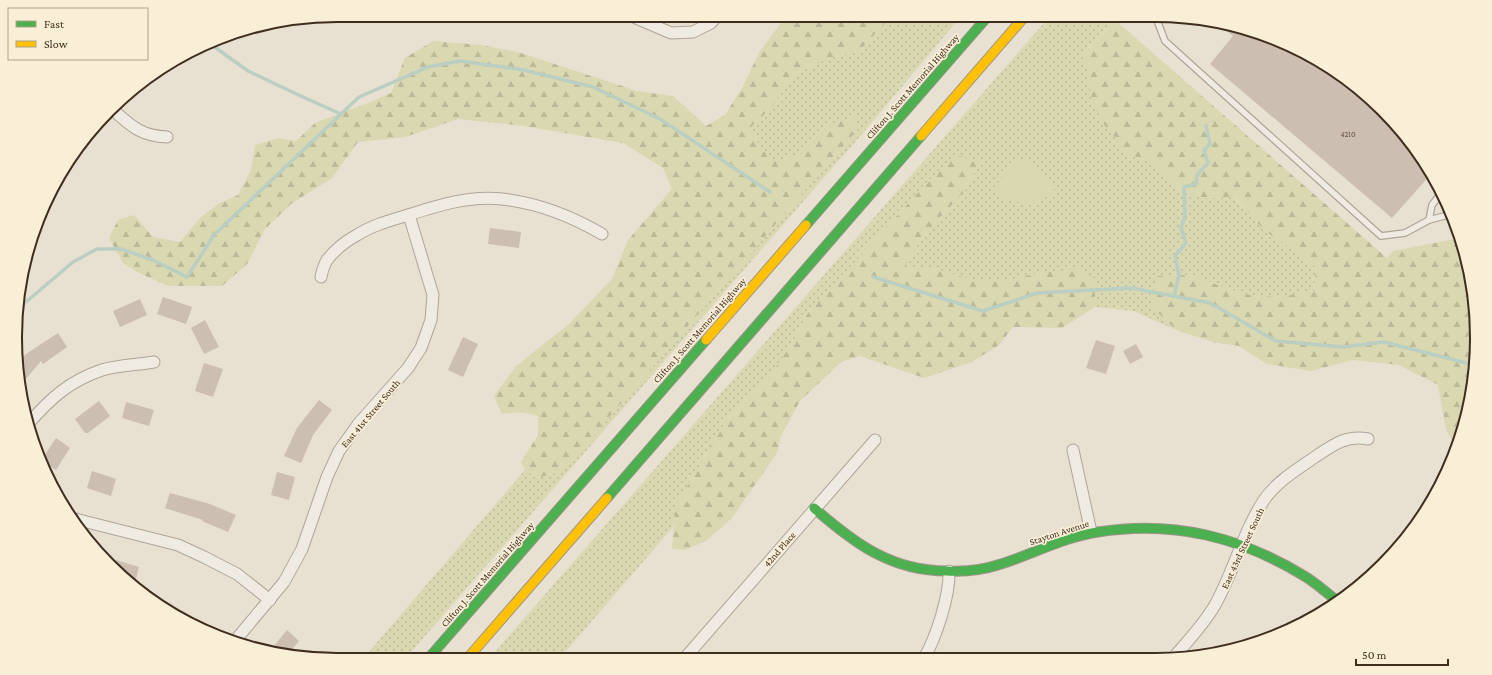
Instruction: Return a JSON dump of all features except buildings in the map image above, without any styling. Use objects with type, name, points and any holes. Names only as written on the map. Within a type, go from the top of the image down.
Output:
[{"type":"main road","name":"Clifton J. Scott Memorial Highway","points":[[433,653],[982,22]]},
{"type":"main road","points":[[472,653],[1020,22]]},
{"type":"main road","name":"Stayton Avenue","points":[[814,508],[868,551],[902,565],[922,570],[973,570],[1000,565],[1060,541],[1091,532],[1139,527],[1169,527],[1205,533],[1242,544],[1282,563],[1319,586],[1333,598]]},
{"type":"street","points":[[645,22],[671,33],[693,32],[713,22]]},
{"type":"street","points":[[116,112],[133,128],[154,136],[167,137]]},
{"type":"street","points":[[321,278],[326,262],[335,251],[356,235],[374,226],[454,201],[502,198],[553,210],[580,221],[602,234]]},
{"type":"street","name":"East 41st Street South","points":[[238,637],[284,582],[302,549],[327,477],[339,451],[359,423],[408,368],[421,348],[431,320],[433,295],[409,215]]},
{"type":"street","points":[[33,419],[46,404],[74,382],[103,370],[154,362]]},
{"type":"street","name":"East 43rd Street South","points":[[1179,652],[1198,629],[1214,606],[1232,571],[1242,544],[1265,499],[1281,482],[1321,453],[1348,438],[1359,437],[1368,439]]},
{"type":"street","name":"42nd Place","points":[[689,653],[814,508],[875,440]]},
{"type":"street","points":[[1073,450],[1091,532]]},
{"type":"street","points":[[80,520],[178,545],[237,574],[270,600]]},
{"type":"street","points":[[926,653],[937,628],[948,589],[950,571]]},
{"type":"lane","points":[[1158,22],[1166,41],[1381,236],[1405,233],[1429,220],[1445,216]]},
{"type":"lane","points":[[1429,220],[1432,205],[1437,198]]},
{"type":"green space","points":[[782,22],[886,22],[860,50],[823,60],[793,76],[771,108],[751,127],[761,149],[775,161],[801,155],[833,123],[855,117],[857,130],[573,459],[556,473],[537,478],[525,470],[521,462],[538,435],[538,416],[522,412],[502,414],[494,396],[515,367],[569,324],[612,279],[628,240],[672,189],[663,168],[623,143],[524,126],[458,119],[405,137],[358,142],[332,178],[291,204],[264,230],[248,263],[222,286],[168,286],[137,272],[123,263],[109,238],[118,220],[134,215],[153,237],[180,242],[201,217],[218,204],[238,195],[251,170],[255,145],[278,138],[296,141],[315,123],[391,93],[405,58],[433,41],[481,45],[521,53],[637,91],[673,96],[706,126],[725,115],[742,88],[760,51]]},
{"type":"green space","points":[[886,22],[956,22],[862,134],[410,653],[368,653],[525,470],[537,478],[556,473],[573,459],[857,130],[833,123],[801,155],[775,161],[761,149],[751,127],[771,108],[793,76],[823,60],[860,50]]},
{"type":"green space","points":[[1045,22],[1111,22],[1082,55],[1089,75],[1092,97],[1127,153],[1152,163],[1180,190],[1204,198],[1233,197],[1265,231],[1316,267],[1314,291],[1275,297],[1243,294],[1191,275],[1158,276],[1155,310],[1176,330],[1134,311],[1095,307],[1095,279],[1043,272],[1009,280],[973,280],[929,267],[904,267],[922,237],[969,186],[955,155],[924,186],[810,309],[791,345],[772,374],[730,415],[675,507],[673,527],[564,653],[494,653]]},
{"type":"green space","points":[[1111,22],[1117,22],[1387,258],[1393,251],[1454,239],[1464,276],[1470,338],[1464,399],[1452,441],[1446,429],[1438,385],[1399,365],[1353,360],[1311,371],[1267,364],[1239,346],[1213,342],[1176,330],[1155,310],[1150,300],[1158,276],[1191,275],[1243,294],[1275,297],[1314,291],[1316,267],[1265,231],[1234,197],[1204,198],[1180,190],[1152,163],[1127,153],[1105,126],[1091,97],[1089,75],[1082,55]]},
{"type":"green space","points":[[955,155],[979,161],[969,186],[922,237],[904,267],[929,267],[973,280],[1009,280],[1043,272],[1081,269],[1095,279],[1095,307],[1062,328],[1013,327],[999,345],[972,362],[924,378],[860,356],[841,362],[800,401],[781,436],[777,453],[732,518],[706,541],[685,550],[672,549],[675,507],[730,415],[771,374],[791,345],[810,309],[924,186]]},
{"type":"green space","points":[[1028,159],[1055,191],[1040,202],[1021,203],[1004,198],[993,188],[1018,160]]},
{"type":"waterway","points":[[215,47],[248,71],[341,114]]},
{"type":"waterway","points":[[24,303],[73,262],[97,249],[121,249],[153,260],[187,277],[214,235],[359,97],[428,67],[460,61],[524,70],[593,87],[660,119],[770,192]]},
{"type":"waterway","points":[[1174,296],[1179,275],[1175,256],[1186,243],[1181,228],[1185,216],[1184,187],[1196,184],[1197,175],[1208,163],[1204,150],[1210,144],[1206,125]]},
{"type":"waterway","points":[[873,277],[983,311],[1037,293],[1131,288],[1210,303],[1276,341],[1343,347],[1384,342],[1468,364]]},
{"type":"traffic: fast","points":[[806,225],[983,22]]},
{"type":"traffic: fast","points":[[607,498],[921,136]]},
{"type":"traffic: fast","points":[[433,653],[706,340]]},
{"type":"traffic: fast","points":[[814,508],[844,533],[874,553],[908,566],[927,570],[960,571],[988,568],[1085,534],[1126,529],[1153,528],[1180,530],[1206,535],[1257,551],[1282,563],[1310,580],[1333,598]]},
{"type":"traffic: slow","points":[[921,136],[1020,22]]},
{"type":"traffic: slow","points":[[706,340],[806,225]]},
{"type":"traffic: slow","points":[[472,653],[607,498]]}]
